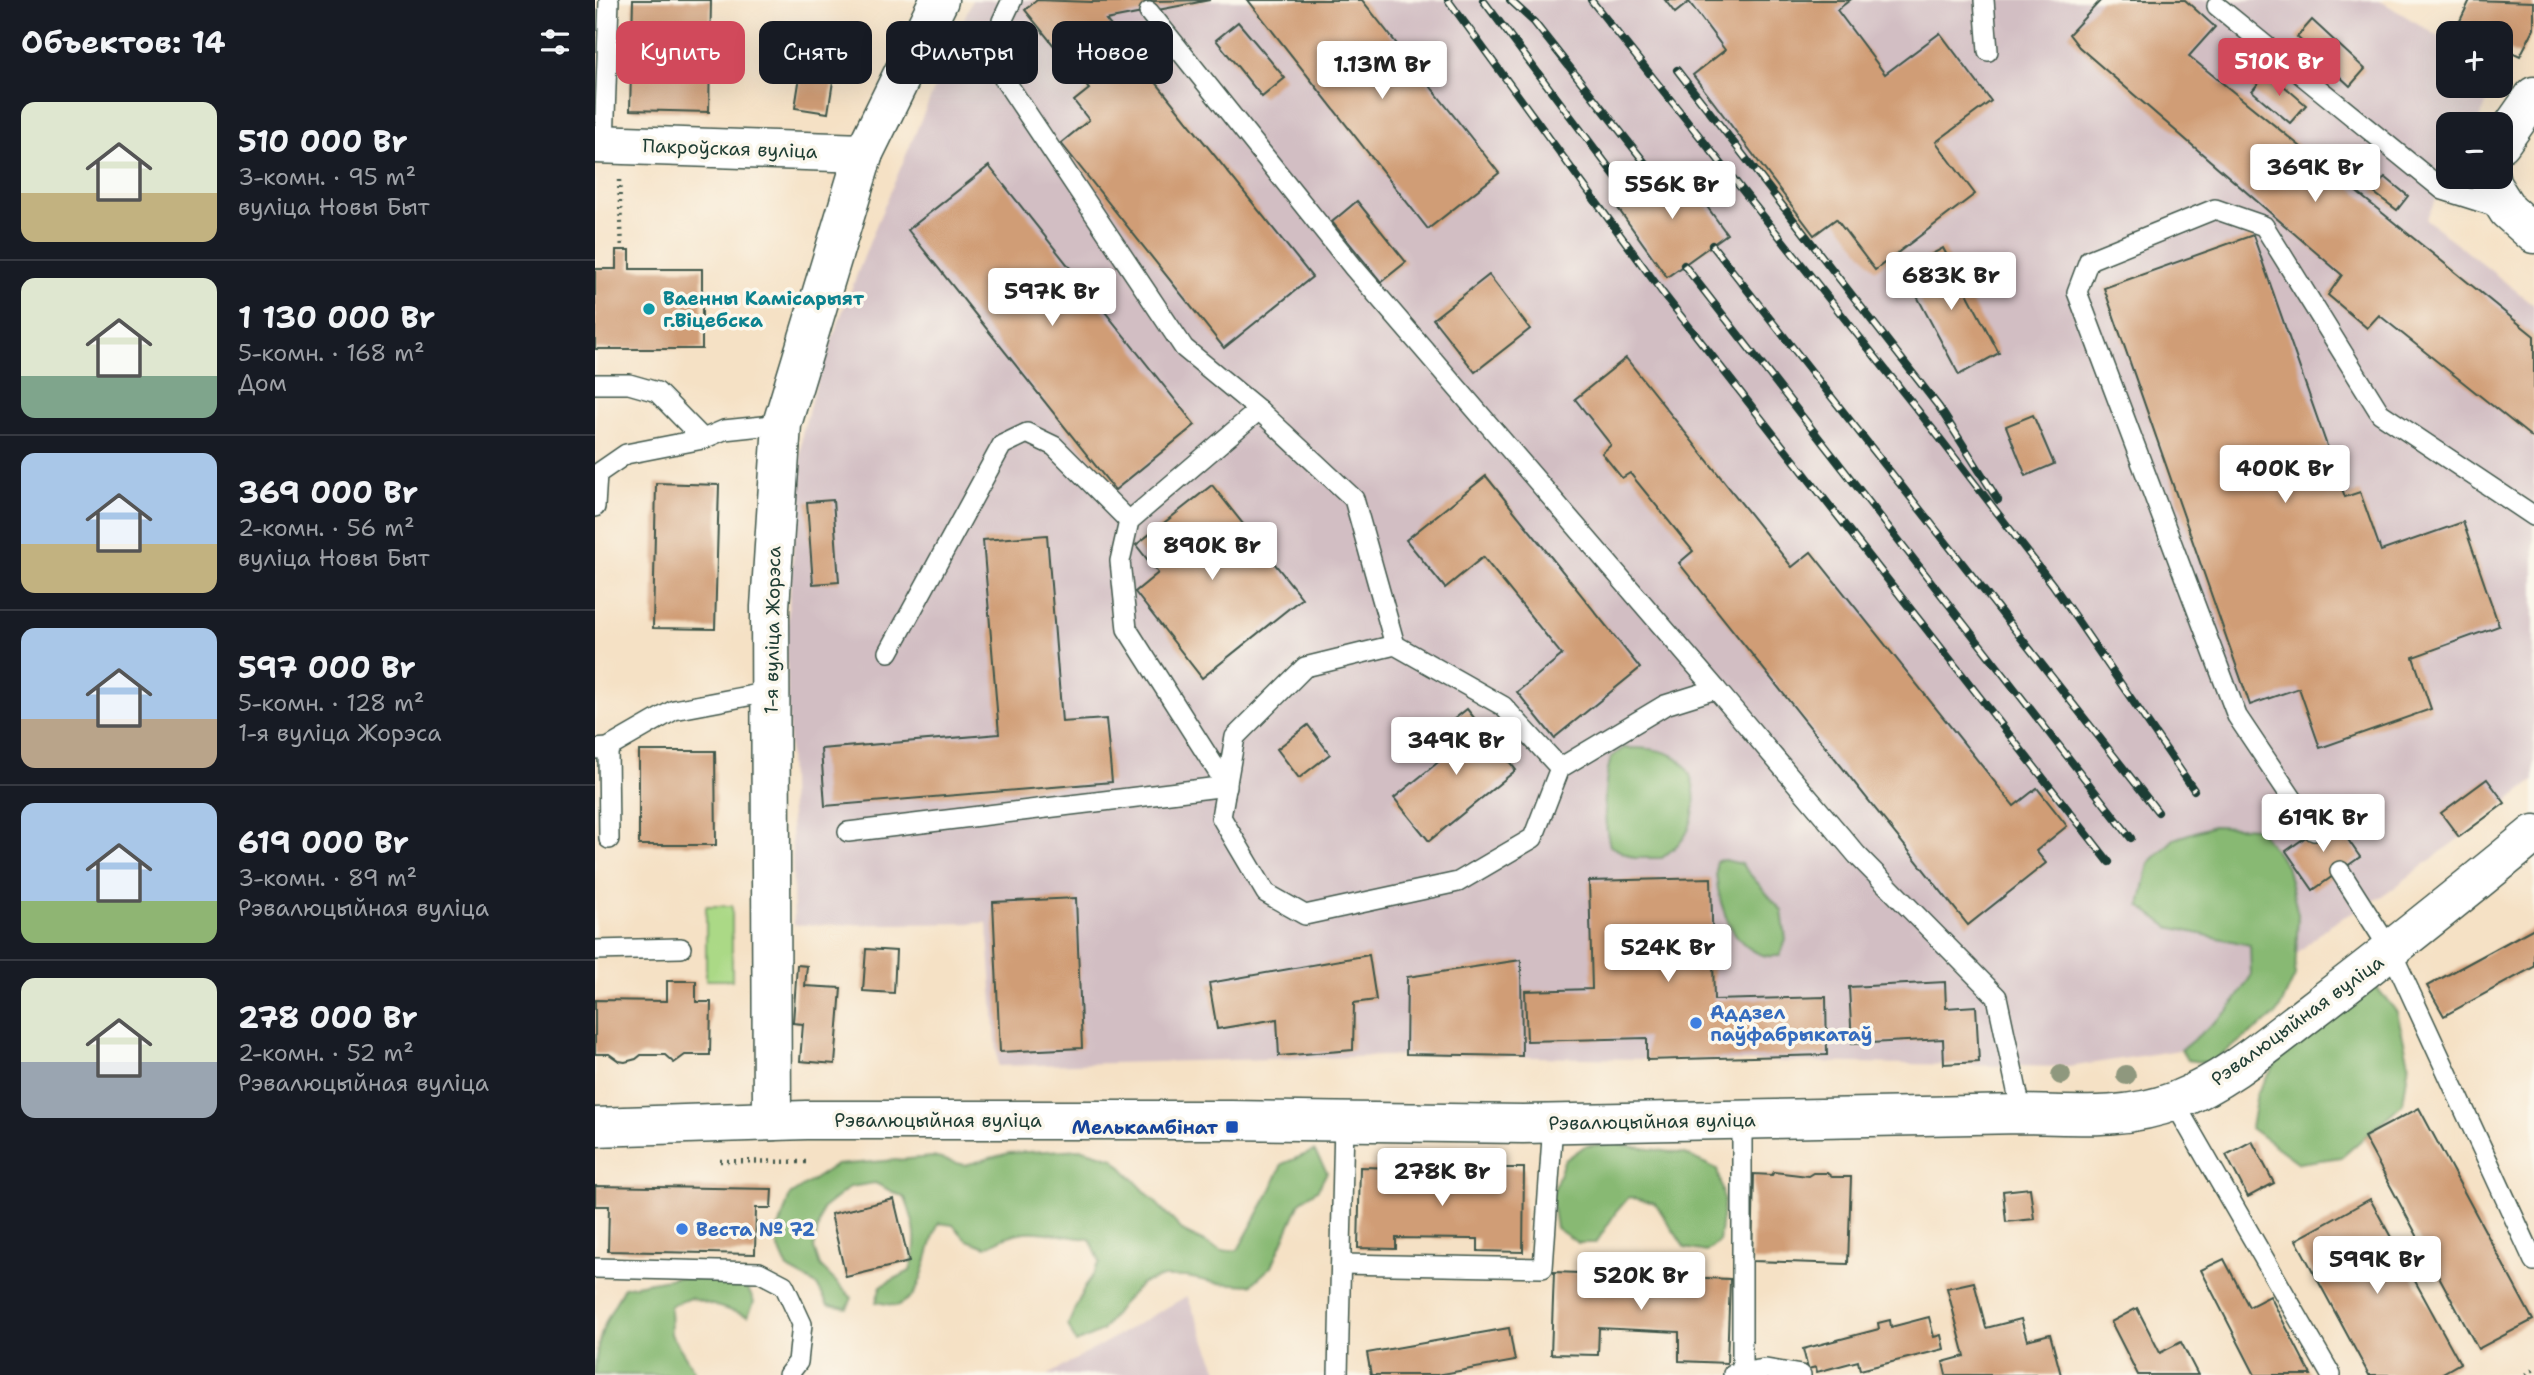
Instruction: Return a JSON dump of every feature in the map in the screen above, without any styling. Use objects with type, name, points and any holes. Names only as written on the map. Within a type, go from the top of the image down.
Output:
[{"type":"street","name":"1-я вуліца Жорэса","points":[[772,1121],[770,607],[782,424],[865,152],[939,0]]},
{"type":"street","points":[[2513,126],[2534,96]]},
{"type":"street","name":"Пакроўская вуліца","points":[[606,144],[865,152]]},
{"type":"street","points":[[2495,189],[2521,222]]},
{"type":"street","name":"Рэвалюцыйная вуліца","points":[[595,1127],[772,1121],[1231,1120],[1553,1123],[2093,1115],[2136,1112],[2175,1102],[2225,1077],[2391,951],[2534,834]]},
{"type":"lane","points":[[606,144],[609,0]]},
{"type":"lane","points":[[1012,0],[1002,21],[998,70],[1184,348],[1259,410],[1355,499],[1395,645]]},
{"type":"lane","points":[[1984,0],[1988,51]]},
{"type":"lane","points":[[2217,6],[2443,190],[2521,222]]},
{"type":"lane","points":[[1149,12],[1354,268],[1857,855],[1997,997],[2022,1114]]},
{"type":"lane","points":[[2314,831],[2237,716],[2077,292],[2089,260],[2215,209],[2264,226],[2380,413],[2534,516]]},
{"type":"lane","points":[[595,384],[629,384],[657,392],[703,439]]},
{"type":"lane","points":[[1227,786],[1127,628],[1120,561],[1129,521],[1259,410]]},
{"type":"lane","points":[[595,507],[597,474],[626,454],[703,439],[724,430],[782,424]]},
{"type":"lane","points":[[889,652],[1002,445],[1027,433],[1053,446],[1129,521]]},
{"type":"lane","points":[[1560,768],[1503,706],[1395,645],[1305,667],[1235,737],[1221,817],[1266,893],[1305,915],[1458,882],[1533,838],[1560,768],[1665,705],[1716,689]]},
{"type":"lane","points":[[609,839],[602,748],[674,710],[769,692]]},
{"type":"lane","points":[[848,832],[1227,786]]},
{"type":"lane","points":[[2340,871],[2391,951],[2534,1261]]},
{"type":"lane","points":[[595,950],[681,947]]},
{"type":"lane","points":[[2175,1102],[2331,1375]]},
{"type":"lane","points":[[1742,1119],[1736,1373],[1766,1369],[1801,1375]]},
{"type":"lane","points":[[1338,1375],[1344,1123]]},
{"type":"lane","points":[[1341,1264],[1543,1268],[1553,1123]]},
{"type":"lane","points":[[595,1268],[759,1272],[784,1285],[802,1324],[798,1362],[788,1375]]},
{"type":"path","points":[[606,144],[622,250]]},
{"type":"path","points":[[2526,1375],[2534,1369]]},
{"type":"shaded area","points":[[972,0],[2379,0],[2436,35],[2436,98],[2490,98],[2482,112],[2436,112],[2436,189],[2441,189],[2426,219],[2534,305],[2534,781],[2386,894],[2331,924],[2186,1049],[2069,1067],[1425,1055],[998,1066],[987,923],[794,925],[786,643],[802,434],[820,370],[875,228],[936,84],[1038,84],[1038,21],[963,21]]},
{"type":"shaded area","points":[[1187,1296],[1220,1375],[1048,1375]]},
{"type":"green space","points":[[1624,748],[1642,748],[1672,755],[1688,771],[1692,782],[1694,807],[1688,830],[1681,842],[1662,858],[1634,858],[1610,846],[1605,812],[1606,779],[1611,757]]},
{"type":"green space","points":[[2213,826],[2258,828],[2286,865],[2298,914],[2295,976],[2277,1014],[2210,1063],[2187,1060],[2181,1050],[2228,1011],[2251,976],[2250,945],[2169,927],[2140,906],[2149,863],[2174,839]]},
{"type":"green space","points":[[1716,861],[1741,864],[1782,911],[1786,940],[1780,956],[1765,956],[1751,949],[1732,929],[1721,902],[1716,874]]},
{"type":"green space","points":[[706,906],[732,906],[732,980],[706,980]]},
{"type":"green space","points":[[2372,982],[2397,1012],[2409,1063],[2403,1103],[2342,1157],[2299,1163],[2251,1128],[2257,1093],[2292,1038]]},
{"type":"green space","points":[[1616,1144],[1685,1154],[1717,1169],[1724,1200],[1719,1242],[1706,1252],[1685,1248],[1655,1203],[1629,1197],[1596,1243],[1578,1243],[1556,1228],[1551,1198],[1564,1161],[1585,1146]]},
{"type":"green space","points":[[1083,1149],[1113,1158],[1184,1232],[1222,1251],[1238,1250],[1282,1164],[1314,1151],[1327,1172],[1318,1189],[1300,1202],[1272,1266],[1251,1285],[1216,1283],[1187,1277],[1163,1277],[1142,1283],[1102,1331],[1076,1343],[1068,1325],[1100,1262],[1090,1239],[1026,1232],[1014,1234],[986,1247],[967,1240],[953,1225],[939,1223],[916,1291],[897,1306],[876,1302],[881,1286],[910,1271],[915,1251],[912,1217],[905,1198],[875,1183],[850,1187],[822,1209],[814,1248],[820,1266],[852,1298],[847,1308],[828,1305],[817,1285],[788,1269],[775,1239],[790,1195],[836,1165],[933,1157],[965,1165],[1009,1153]]},
{"type":"green space","points":[[679,1277],[744,1280],[754,1302],[748,1316],[690,1298],[670,1306],[671,1334],[694,1370],[694,1375],[595,1375],[597,1350],[603,1329],[624,1287]]},
{"type":"building","points":[[633,0],[711,0],[711,21],[632,21]]},
{"type":"building","points":[[1037,0],[1210,0],[1107,21],[1052,21],[1052,43],[1038,26],[1038,21],[1034,21],[1025,10]]},
{"type":"building","points":[[1248,0],[1362,0],[1499,173],[1428,229]]},
{"type":"building","points":[[1665,0],[1850,0],[1837,10],[1885,74],[1940,33],[1991,101],[1936,142],[1975,194],[1875,270],[1836,219],[1814,235],[1693,75],[1725,50],[1689,2],[1675,13]]},
{"type":"building","points":[[2101,0],[2185,0],[2215,27],[2189,56],[2534,336],[2534,439],[2379,315],[2367,328],[2328,295],[2342,275],[2079,47],[2069,34]]},
{"type":"building","points":[[2470,0],[2534,2],[2534,29],[2520,56],[2513,53],[2513,21],[2460,21]]},
{"type":"building","points":[[2312,20],[2365,69],[2350,86],[2297,37]]},
{"type":"building","points":[[1238,22],[1285,78],[1262,97],[1216,40]]},
{"type":"building","points":[[2268,72],[2306,105],[2290,123],[2252,91]]},
{"type":"building","points":[[631,84],[710,84],[709,112],[630,110]]},
{"type":"building","points":[[799,84],[833,84],[828,113],[795,108]]},
{"type":"building","points":[[1085,84],[1157,84],[1312,277],[1224,348],[1061,143],[1089,120],[1074,101],[1089,89]]},
{"type":"building","points":[[1676,164],[1727,234],[1667,277],[1617,207]]},
{"type":"building","points":[[989,166],[1195,425],[1115,490],[908,230]]},
{"type":"building","points":[[2385,177],[2408,196],[2397,210],[2373,192]]},
{"type":"building","points":[[1357,201],[1406,262],[1381,282],[1332,222]]},
{"type":"building","points":[[2253,235],[2345,497],[2360,492],[2381,551],[2463,522],[2499,626],[2413,657],[2431,709],[2320,748],[2299,688],[2250,705],[2104,288]]},
{"type":"building","points":[[1943,248],[1999,353],[1959,375],[1903,270]]},
{"type":"building","name":"Ваенны Камісарыят г.Віцебска","points":[[616,250],[630,250],[630,269],[702,269],[702,349],[595,349],[595,269],[616,269]]},
{"type":"building","points":[[1489,275],[1530,329],[1475,372],[1433,319]]},
{"type":"building","points":[[1626,358],[1792,567],[1811,552],[2014,806],[2037,788],[2067,826],[2036,851],[2046,863],[1968,925],[1679,563],[1693,551],[1630,473],[1622,478],[1602,453],[1611,445],[1575,399]]},
{"type":"building","points":[[2033,415],[2054,464],[2026,476],[2006,426]]},
{"type":"building","points":[[1486,476],[1640,668],[1554,738],[1517,692],[1562,655],[1483,557],[1445,588],[1406,540]]},
{"type":"building","points":[[656,483],[719,485],[715,629],[653,628]]},
{"type":"building","points":[[1212,485],[1302,598],[1202,678],[1135,592],[1158,573],[1136,545]]},
{"type":"building","points":[[833,500],[839,582],[813,584],[807,502]]},
{"type":"building","points":[[1047,535],[1062,722],[1106,719],[1112,782],[825,806],[821,749],[999,734],[983,540]]},
{"type":"building","points":[[1467,709],[1516,770],[1429,841],[1394,798],[1453,750],[1438,732]]},
{"type":"building","points":[[1308,725],[1330,754],[1299,778],[1277,749]]},
{"type":"building","points":[[639,751],[715,751],[716,845],[639,845]]},
{"type":"building","points":[[2487,779],[2505,803],[2459,837],[2441,813]]},
{"type":"building","points":[[2333,818],[2360,857],[2313,890],[2286,851]]},
{"type":"building","points":[[1711,878],[1714,1000],[1826,997],[1827,1055],[1647,1060],[1647,1038],[1527,1041],[1525,991],[1592,989],[1589,881]]},
{"type":"building","points":[[1076,898],[1082,1048],[1000,1052],[993,902]]},
{"type":"building","points":[[2534,928],[2534,967],[2444,1016],[2427,986]]},
{"type":"building","points":[[866,949],[896,951],[894,993],[863,991]]},
{"type":"building","points":[[1369,955],[1376,1000],[1354,1003],[1353,1050],[1279,1056],[1277,1019],[1217,1029],[1209,983]]},
{"type":"building","points":[[1521,960],[1522,1056],[1406,1054],[1407,977]]},
{"type":"building","points":[[797,965],[807,966],[805,986],[841,988],[835,1064],[800,1061],[803,1024],[793,1023]]},
{"type":"building","points":[[667,981],[696,981],[696,1002],[711,1002],[710,1055],[685,1055],[674,1063],[665,1055],[641,1055],[625,1062],[609,1054],[595,1054],[595,1000],[667,1001]]},
{"type":"building","points":[[1945,982],[1946,1008],[1976,1006],[1979,1062],[1944,1064],[1943,1039],[1852,1044],[1849,987]]},
{"type":"building","points":[[2419,1108],[2533,1320],[2478,1349],[2364,1137]]},
{"type":"building","points":[[2252,1141],[2274,1183],[2248,1197],[2226,1155]]},
{"type":"building","points":[[1360,1167],[1403,1168],[1403,1175],[1481,1176],[1481,1168],[1524,1168],[1523,1252],[1478,1251],[1478,1239],[1396,1238],[1396,1249],[1358,1248]]},
{"type":"building","points":[[1774,1172],[1808,1176],[1813,1173],[1827,1173],[1832,1177],[1851,1177],[1848,1264],[1752,1261],[1754,1174],[1772,1175]]},
{"type":"building","name":"Веста № 72","points":[[595,1186],[772,1189],[771,1208],[756,1208],[755,1254],[608,1251],[609,1206],[595,1206]]},
{"type":"building","points":[[2030,1188],[2034,1219],[2006,1222],[2003,1191]]},
{"type":"building","points":[[894,1199],[909,1262],[846,1277],[831,1214]]},
{"type":"building","points":[[2370,1199],[2460,1363],[2439,1375],[2369,1375],[2296,1240]]},
{"type":"building","points":[[2224,1259],[2249,1307],[2270,1296],[2311,1375],[2255,1375],[2201,1270]]},
{"type":"building","points":[[1554,1272],[1730,1279],[1727,1363],[1679,1361],[1679,1332],[1599,1328],[1598,1355],[1551,1354]]},
{"type":"building","points":[[1974,1282],[1986,1328],[2021,1319],[2027,1340],[2050,1334],[2061,1375],[1946,1375],[1943,1362],[1965,1356],[1947,1288]]},
{"type":"building","points":[[2137,1308],[2160,1353],[2181,1342],[2198,1375],[2138,1375],[2111,1322]]},
{"type":"building","points":[[1929,1317],[1934,1337],[1941,1335],[1944,1349],[1860,1370],[1858,1361],[1817,1372],[1816,1367],[1808,1369],[1803,1349],[1879,1329],[1878,1323],[1890,1320],[1891,1327]]},
{"type":"building","points":[[1509,1328],[1515,1361],[1437,1375],[1371,1375],[1367,1353]]},
{"type":"railway","points":[[1448,0],[1662,292],[2109,862]]},
{"type":"railway","points":[[1483,0],[1631,197]]},
{"type":"railway","points":[[1510,0],[1534,22],[1657,178]]},
{"type":"railway","points":[[1591,0],[1935,432],[2053,585],[2194,790]]},
{"type":"railway","points":[[1677,70],[1939,407],[1998,500]]},
{"type":"railway","points":[[1712,245],[2158,812]]},
{"type":"railway","points":[[1684,265],[2131,838]]},
{"type":"place","name":"Ваенны Камісарыят г.Віцебска","points":[[649,309]]},
{"type":"place","name":"Аддзел паўфабрыкатаў","points":[[1696,1023]]},
{"type":"place","name":"Мелькамбінат","points":[[1232,1127]]},
{"type":"place","name":"Веста № 72","points":[[682,1229]]}]
